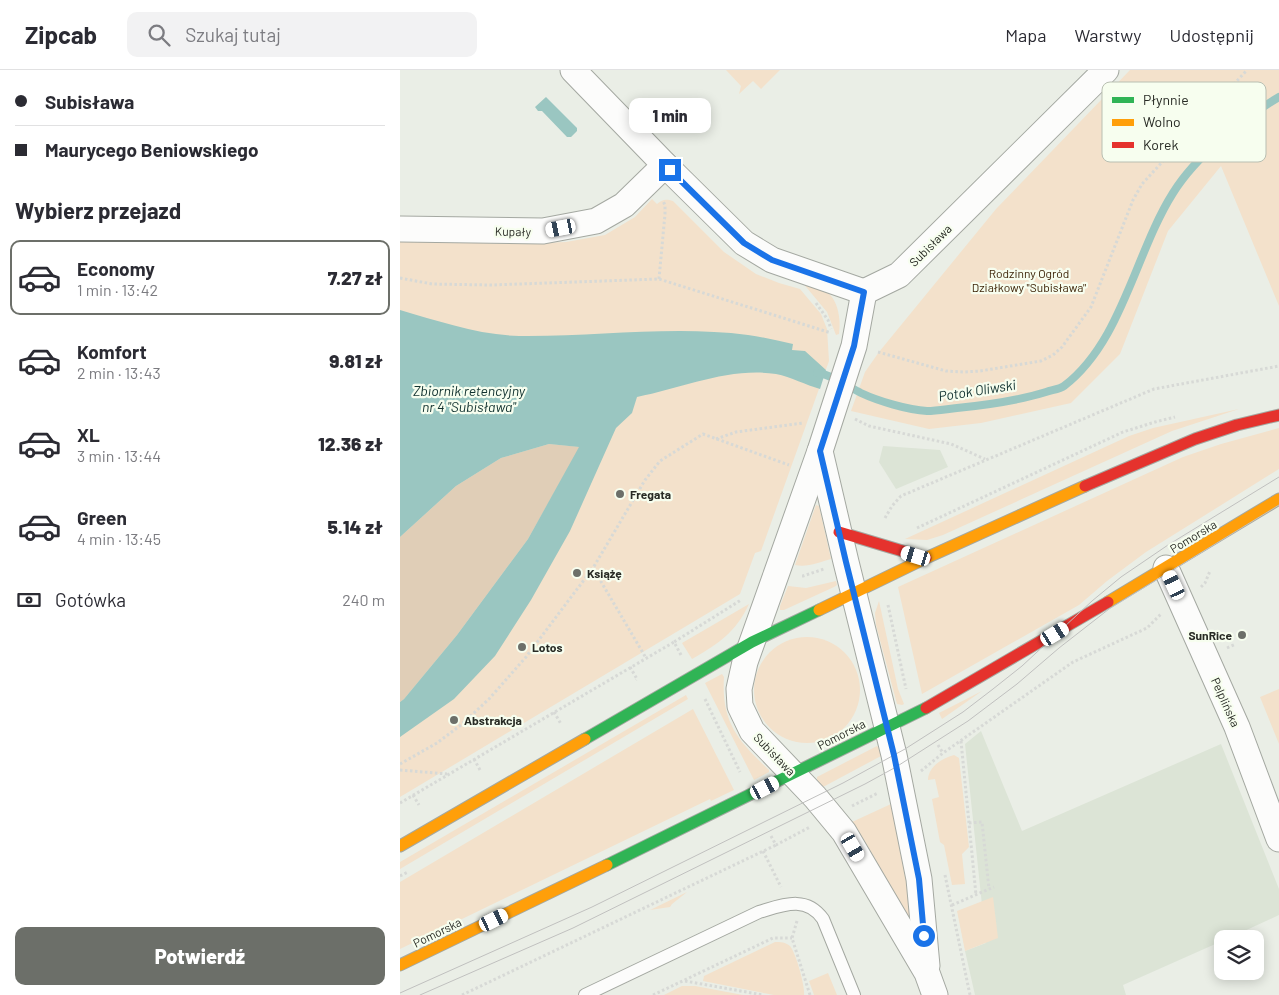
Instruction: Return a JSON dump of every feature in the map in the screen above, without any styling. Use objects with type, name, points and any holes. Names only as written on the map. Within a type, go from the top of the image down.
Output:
[{"type":"main road","points":[[400,846],[752,642],[926,558],[1135,464],[1194,439],[1237,425],[1279,415]]},
{"type":"main road","name":"Pomorska","points":[[400,965],[919,712],[1166,568],[1279,499]]},
{"type":"main road","points":[[839,532],[926,558]]},
{"type":"street","points":[[573,70],[744,243],[772,260],[864,292]]},
{"type":"street","name":"Subisława","points":[[931,984],[844,832],[823,805],[752,731],[740,706],[739,689],[752,642],[820,451],[844,411],[847,366],[854,346],[864,292],[899,276],[1106,70]]},
{"type":"street","name":"Kupały","points":[[400,229],[543,231],[596,221],[624,205],[665,165]]},
{"type":"street","name":"Subisława","points":[[820,451],[887,727],[919,879],[931,984]]},
{"type":"street","name":"Pelplińska","points":[[1166,568],[1237,727],[1279,839]]},
{"type":"lane","points":[[584,995],[759,912],[789,904],[808,905],[816,910],[823,919],[854,995]]},
{"type":"path","points":[[1236,82],[1247,70]]},
{"type":"path","points":[[879,352],[946,371],[964,372],[1041,361],[1052,355],[1062,347],[1091,307],[1133,200],[1142,184],[1162,162]]},
{"type":"path","points":[[659,196],[665,205],[665,214],[659,279]]},
{"type":"path","points":[[400,278],[432,284],[491,285],[659,279],[831,332]]},
{"type":"path","points":[[884,520],[892,506],[902,496],[1154,389],[1279,366]]},
{"type":"path","points":[[844,411],[869,426],[951,444],[985,460]]},
{"type":"path","points":[[716,439],[736,432],[792,426],[806,422]]},
{"type":"path","points":[[400,764],[437,743],[461,725],[489,699],[526,657],[593,568],[645,480],[660,461],[704,434],[791,465]]},
{"type":"path","points":[[593,568],[646,658]]},
{"type":"path","points":[[798,574],[804,576],[826,568]]},
{"type":"path","points":[[919,773],[944,753],[1073,662],[1147,628],[1167,606],[1205,583],[1211,568]]},
{"type":"path","points":[[400,803],[674,642],[743,598]]},
{"type":"path","points":[[887,601],[906,693]]},
{"type":"path","points":[[674,642],[682,657]]},
{"type":"path","points":[[1228,648],[1236,644]]},
{"type":"path","points":[[703,696],[741,775]]},
{"type":"path","points":[[554,712],[561,724]]},
{"type":"path","points":[[961,741],[976,894]]},
{"type":"path","points":[[938,744],[944,753]]},
{"type":"path","points":[[474,759],[481,770]]},
{"type":"path","points":[[400,770],[448,774]]},
{"type":"path","points":[[852,806],[878,793]]},
{"type":"path","points":[[969,823],[982,822],[989,889]]},
{"type":"path","points":[[462,995],[818,823]]},
{"type":"path","points":[[772,836],[776,844]]},
{"type":"path","points":[[763,851],[775,875]]},
{"type":"path","points":[[944,868],[970,995]]},
{"type":"path","points":[[952,905],[994,887]]},
{"type":"path","points":[[798,921],[792,938],[810,995]]},
{"type":"path","points":[[653,995],[773,938],[792,938]]},
{"type":"path","points":[[684,980],[763,995]]},
{"type":"shaded area","points":[[549,444],[580,447],[528,539],[457,635],[400,702],[400,537],[456,486],[501,458]]},
{"type":"shaded area","points":[[883,446],[940,450],[948,467],[896,489],[879,462]]},
{"type":"shaded area","points":[[981,731],[1022,831],[1221,744],[1279,889],[1279,915],[1246,930],[1214,930],[1214,945],[1123,985],[1126,995],[975,995],[965,951],[986,943],[965,744]]},
{"type":"green space","points":[[726,70],[780,70],[761,89],[753,81],[739,94],[741,86]]},
{"type":"green space","name":"Rodzinny Ogród Działkowy \"Subisława\"","points":[[1130,70],[1279,70],[1279,306],[1221,166],[1168,231],[1120,354],[1071,403],[981,423],[929,429],[851,411],[865,372],[879,352],[996,209],[1102,99],[1102,162],[1266,162],[1266,82],[1118,82]]},
{"type":"green space","points":[[652,199],[657,204],[665,200],[673,201],[724,252],[756,274],[800,289],[821,314],[827,329],[829,361],[761,551],[755,553],[740,594],[400,797],[400,241],[515,244],[566,242],[605,235],[635,217]]},
{"type":"green space","points":[[802,282],[822,289],[832,297],[838,312],[839,334],[836,335],[827,312]]},
{"type":"green space","points":[[1239,409],[1172,431],[943,535],[927,540],[905,539],[1129,436],[1153,428]]},
{"type":"green space","points":[[1279,428],[1279,469],[1146,552],[1079,605],[922,694],[898,587],[1183,457]]},
{"type":"green space","points":[[816,505],[819,506],[831,559],[809,565],[795,565]]},
{"type":"green space","points":[[836,581],[837,585],[834,587],[784,610],[780,610],[788,586],[806,588]]},
{"type":"green space","points":[[879,601],[898,689],[904,704],[902,705],[897,704],[876,625],[875,613]]},
{"type":"green space","points":[[749,604],[732,630],[710,648],[692,659],[682,643]]},
{"type":"green space","points":[[807,637],[827,641],[845,652],[856,670],[860,690],[856,710],[845,728],[827,739],[807,743],[787,739],[769,728],[758,710],[754,690],[758,670],[769,652],[787,641]]},
{"type":"green space","points":[[722,674],[724,677],[725,706],[734,730],[748,750],[769,770],[769,772],[754,780],[705,683]]},
{"type":"green space","points":[[1279,689],[1279,744],[1260,697]]},
{"type":"green space","points":[[982,691],[942,719],[939,713]]},
{"type":"green space","points":[[686,695],[688,699],[400,869],[400,862]]},
{"type":"green space","points":[[693,709],[734,790],[711,801],[710,799],[400,949],[400,882]]},
{"type":"green space","points":[[877,746],[881,756],[823,787],[817,780],[817,777]]},
{"type":"green space","points":[[954,755],[959,758],[969,847],[962,854],[965,884],[952,885],[944,845],[940,842],[932,799],[939,797],[935,779],[928,780],[930,771],[936,764]]},
{"type":"green space","points":[[891,804],[916,933],[852,822]]},
{"type":"green space","points":[[687,892],[670,907],[650,910]]},
{"type":"green space","points":[[993,897],[998,938],[965,951],[957,911]]},
{"type":"green space","points":[[775,942],[781,942],[790,946],[802,977],[804,995],[774,995],[703,981],[704,976]]},
{"type":"green space","points":[[828,973],[837,995],[814,995],[809,981]]},
{"type":"green space","points":[[682,986],[695,986],[743,995],[664,995]]},
{"type":"water","points":[[546,97],[577,128],[577,131],[571,137],[567,137],[542,111],[538,111],[535,107]]},
{"type":"water","name":"Zbiornik retencyjny nr 4 \"Subisława\"","points":[[400,310],[459,327],[504,335],[548,336],[691,331],[748,335],[793,344],[792,350],[805,351],[826,370],[820,389],[782,375],[741,373],[637,397],[632,413],[616,428],[570,531],[531,600],[495,656],[454,699],[400,737],[400,702],[457,635],[528,539],[579,447],[549,444],[501,458],[456,486],[400,537]]},
{"type":"waterway","name":"Potok Oliwski","points":[[1266,105],[1279,97]]},
{"type":"waterway","name":"Potok Oliwski","points":[[817,373],[834,378],[876,399],[902,407],[927,411],[1002,402],[1062,387],[1084,368],[1100,346],[1126,296],[1160,217],[1173,193],[1197,162]]},
{"type":"tram line","points":[[400,993],[592,907],[843,783],[905,749],[963,712],[1022,666],[1092,601],[1121,577],[1168,545],[1279,477]]},
{"type":"tram line","points":[[420,995],[573,928],[896,767],[968,721],[1017,684],[1109,609],[1279,505]]},
{"type":"traffic: fast","points":[[585,739],[752,642],[819,610]]},
{"type":"traffic: fast","points":[[607,865],[926,708]]},
{"type":"traffic: slow","points":[[819,610],[926,558],[1085,486]]},
{"type":"traffic: slow","points":[[1108,602],[1279,499]]},
{"type":"traffic: slow","points":[[400,846],[585,739]]},
{"type":"traffic: slow","points":[[400,965],[607,865]]},
{"type":"traffic: jam","points":[[1085,486],[1195,439],[1237,425],[1279,415]]},
{"type":"traffic: jam","points":[[839,532],[926,558]]},
{"type":"traffic: jam","points":[[926,708],[1108,602]]},
{"type":"place","name":"Fregata","points":[[620,494]]},
{"type":"place","name":"Książę","points":[[577,573]]},
{"type":"place","name":"SunRice","points":[[1242,635]]},
{"type":"place","name":"Lotos","points":[[522,647]]},
{"type":"place","name":"Abstrakcja","points":[[454,720]]},
{"type":"route","points":[[670,170],[744,243],[772,260],[864,292],[854,346],[820,451],[894,755],[919,879],[924,936]]}]
